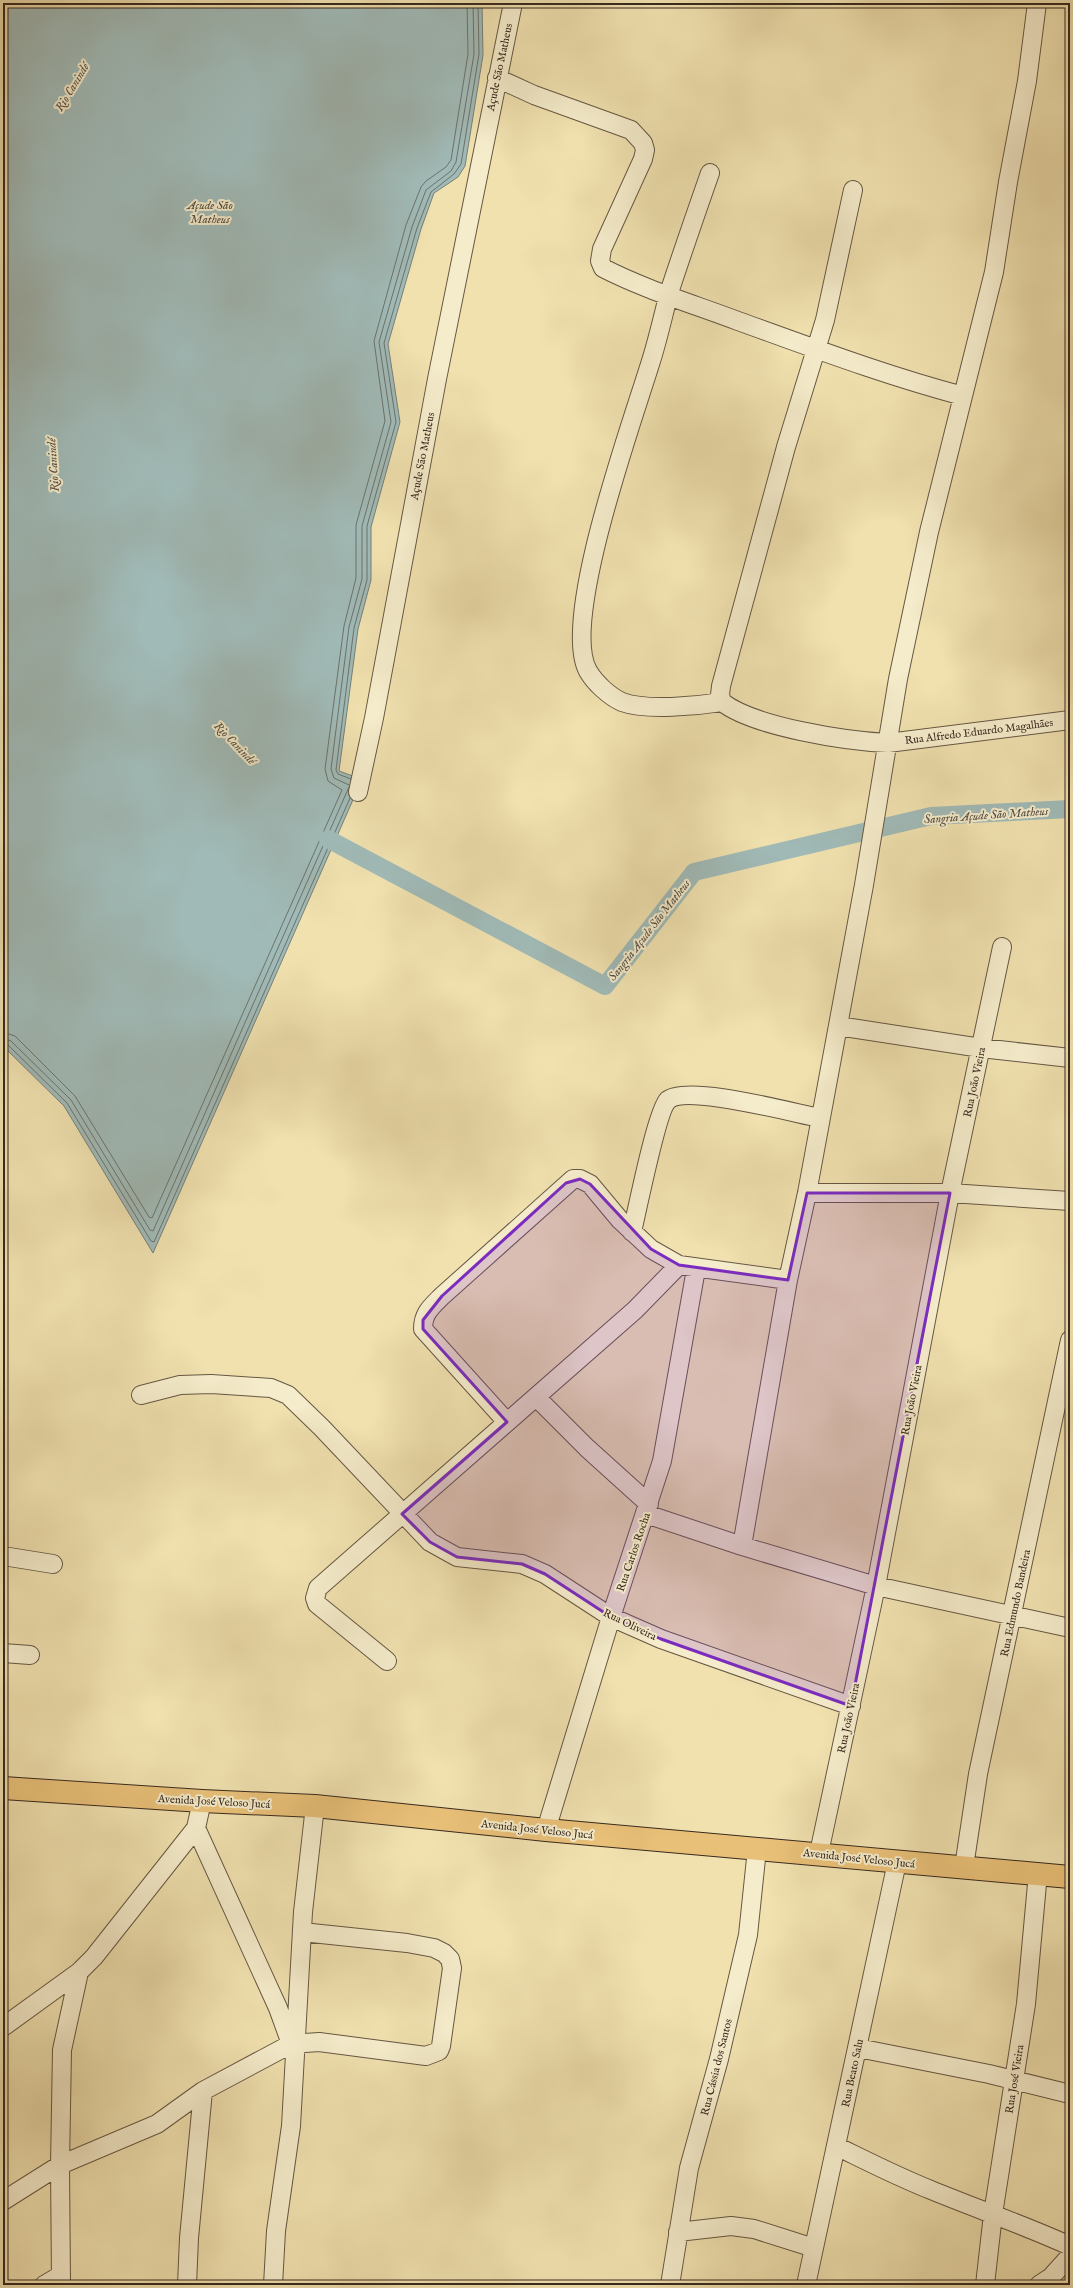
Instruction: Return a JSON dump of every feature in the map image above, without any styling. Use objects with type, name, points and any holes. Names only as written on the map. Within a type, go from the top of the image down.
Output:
[{"type":"main road","name":"Avenida José Veloso Jucá","points":[[4,1790],[315,1806],[546,1830],[1070,1876]]},
{"type":"street","name":"Açude São Matheus","points":[[358,792],[374,718],[435,386],[513,3]]},
{"type":"street","points":[[742,1546],[788,1280],[807,1193],[838,1026],[898,679],[929,532],[994,272],[1008,182],[1027,80],[1037,3]]},
{"type":"street","points":[[497,78],[540,97],[631,130],[638,136],[645,150],[644,160],[613,222],[602,249],[600,260],[602,268],[669,295],[816,350],[909,382],[963,396]]},
{"type":"street","points":[[710,173],[669,295],[652,358],[604,516],[588,581],[581,620],[580,643],[582,657],[595,681],[622,702],[677,706],[722,702],[720,695],[721,686],[786,448],[816,350],[853,190]]},
{"type":"street","name":"Rua Alfredo Eduardo Magalhães","points":[[722,702],[742,715],[764,721],[838,738],[888,743],[1070,720]]},
{"type":"street","name":"Rua João Vieira","points":[[819,1853],[876,1586],[950,1193],[1002,947]]},
{"type":"street","points":[[838,1026],[981,1048],[1070,1058]]},
{"type":"street","points":[[632,1232],[658,1124],[664,1106],[669,1100],[680,1096],[702,1094],[820,1118]]},
{"type":"street","points":[[507,1422],[424,1329],[423,1320],[426,1312],[573,1179],[580,1179],[590,1184],[632,1232],[651,1249],[687,1267],[788,1280]]},
{"type":"street","points":[[807,1193],[950,1193],[1070,1201]]},
{"type":"street","points":[[387,1661],[322,1609],[315,1598],[316,1592],[321,1585],[536,1396],[687,1267]]},
{"type":"street","name":"Rua Carlos Rocha","points":[[546,1830],[611,1617],[647,1509],[663,1453],[687,1267]]},
{"type":"street","name":"Rua Edmundo Bandeira","points":[[964,1867],[978,1774],[1070,1340]]},
{"type":"street","name":"Rua Oliveira","points":[[141,1395],[180,1385],[211,1384],[246,1385],[271,1388],[288,1395],[322,1428],[402,1514],[430,1542],[445,1552],[457,1557],[522,1564],[545,1574],[611,1617],[661,1639],[851,1706]]},
{"type":"street","points":[[536,1396],[647,1509],[742,1546],[876,1586],[1070,1628]]},
{"type":"street","points":[[3,1556],[53,1564]]},
{"type":"street","points":[[3,1653],[30,1655]]},
{"type":"street","points":[[3,2026],[79,1972],[94,1957],[196,1828],[202,1801]]},
{"type":"street","points":[[273,2285],[276,2231],[291,2126],[294,2043],[302,1932],[315,1806]]},
{"type":"street","points":[[196,1828],[294,2043]]},
{"type":"street","name":"Rua Cássia dos Santos","points":[[670,2285],[689,2168],[719,2059],[748,1935],[757,1849]]},
{"type":"street","name":"Rua Beato Salu","points":[[806,2285],[897,1862]]},
{"type":"street","name":"Rua José Vieira","points":[[985,2285],[994,2214],[1026,2004],[1038,1873]]},
{"type":"street","points":[[3,2201],[60,2165],[157,2124],[203,2091],[294,2043],[348,2045],[426,2056],[434,2054],[441,2046],[452,1968],[450,1959],[444,1953],[434,1948],[407,1943],[302,1932]]},
{"type":"street","points":[[44,2285],[61,2280],[60,2165],[62,2050],[79,1972]]},
{"type":"street","points":[[858,2048],[1014,2080],[1070,2094]]},
{"type":"street","points":[[188,2285],[190,2238],[203,2091]]},
{"type":"street","points":[[836,2146],[894,2175],[994,2214],[1070,2246]]},
{"type":"street","points":[[678,2232],[731,2226],[773,2234],[814,2248]]},
{"type":"street","points":[[1039,2285],[1051,2277],[1070,2256]]},
{"type":"highlighted area","points":[[580,1179],[590,1184],[651,1249],[679,1265],[788,1280],[807,1193],[950,1193],[851,1706],[661,1639],[611,1617],[545,1574],[522,1564],[457,1557],[430,1542],[402,1514],[507,1422],[423,1329],[423,1320],[442,1296],[566,1183]]},
{"type":"water","name":"Açude São Matheus","points":[[3,3],[482,3],[483,55],[465,166],[458,177],[434,193],[421,229],[388,344],[400,422],[371,527],[371,580],[358,629],[339,771],[361,779],[153,1253],[64,1106],[3,1046]]},
{"type":"waterway","name":"Sangria Açude São Matheus","points":[[328,839],[605,986],[694,872],[931,816],[1070,809]]},
{"type":"water label","name":"Rio Canindé","points":[[72,87]]},
{"type":"water label","name":"Rio Canindé","points":[[53,465]]},
{"type":"water label","name":"Rio Canindé","points":[[235,743]]}]
